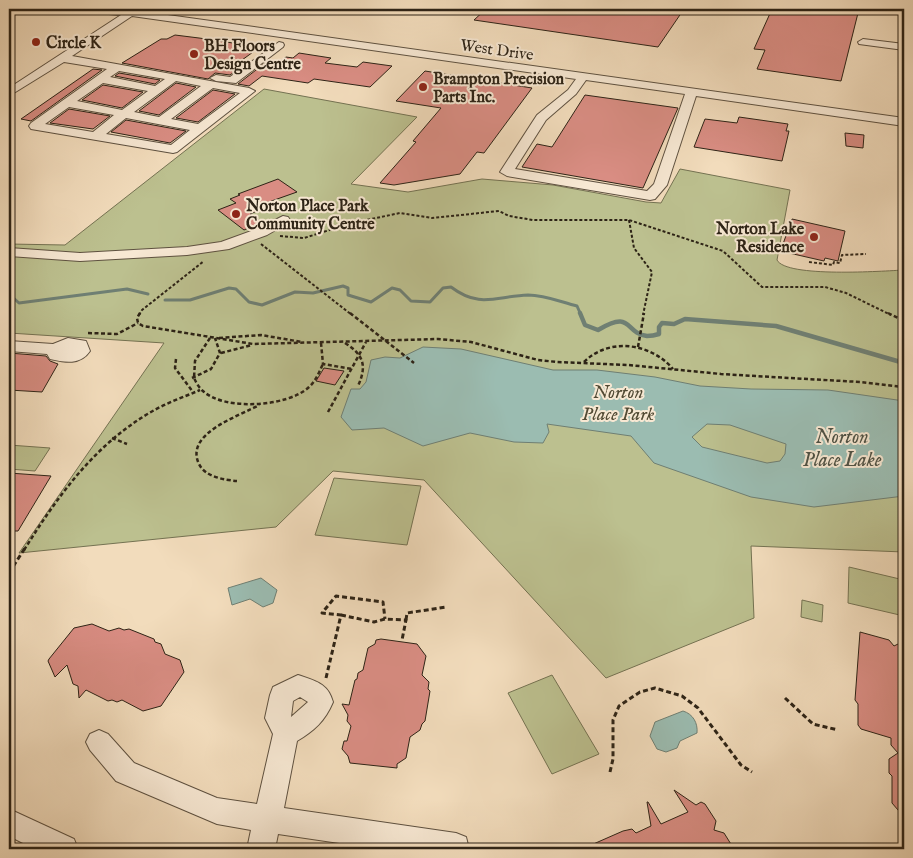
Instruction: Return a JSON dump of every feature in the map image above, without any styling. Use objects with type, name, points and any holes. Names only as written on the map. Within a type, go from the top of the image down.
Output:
[{"type":"street","name":"West Drive","points":[[85,9],[135,11],[583,78],[685,100],[904,122]]},
{"type":"street","points":[[9,93],[135,11]]},
{"type":"street","points":[[106,56],[110,60],[232,81],[279,45]]},
{"type":"street","points":[[62,58],[249,91],[173,149],[35,126],[116,68]]},
{"type":"street","points":[[96,136],[124,113],[174,78]]},
{"type":"street","points":[[583,78],[572,92],[541,118],[507,172],[650,196],[660,185],[685,100]]},
{"type":"street","points":[[101,79],[158,90]]},
{"type":"street","points":[[161,121],[210,85]]},
{"type":"street","points":[[88,88],[106,92]]},
{"type":"street","points":[[125,96],[143,100]]},
{"type":"street","points":[[67,103],[200,128]]},
{"type":"street","points":[[52,114],[69,117]]},
{"type":"street","points":[[86,119],[112,123]]},
{"type":"street","points":[[9,252],[80,257],[187,251],[224,246],[262,232],[283,220]]},
{"type":"street","points":[[9,346],[56,349]]},
{"type":"street","points":[[99,742],[125,772],[217,811],[266,820],[456,847],[456,849]]},
{"type":"street","points":[[9,822],[64,849]]},
{"type":"lane","points":[[863,42],[904,47]]},
{"type":"lane","points":[[261,849],[286,734]]},
{"type":"path","points":[[279,236],[304,238],[360,221],[400,213],[432,218],[499,211],[509,216],[533,220],[629,220],[685,237],[722,251],[762,287],[825,287],[846,293],[904,321]]},
{"type":"path","points":[[629,220],[634,248],[652,272],[638,347]]},
{"type":"path","points":[[259,242],[414,363]]},
{"type":"path","points":[[809,262],[833,265],[834,262],[840,263],[842,254],[866,254]]},
{"type":"path","points":[[138,322],[137,318],[142,310],[205,260],[200,256]]},
{"type":"path","points":[[86,333],[117,334],[138,322]]},
{"type":"path","points":[[138,322],[143,326],[253,344],[438,339],[472,342],[538,360],[557,362],[584,362],[860,382],[904,388]]},
{"type":"path","points":[[216,339],[256,334],[283,336],[306,343]]},
{"type":"path","points":[[210,338],[203,345],[192,364],[192,378],[200,390],[215,398],[231,402],[260,404],[278,402],[295,396],[309,388],[323,364],[321,343]]},
{"type":"path","points":[[216,339],[220,354]]},
{"type":"path","points":[[345,342],[360,354],[365,363],[366,369],[358,386]]},
{"type":"path","points":[[328,412],[366,342]]},
{"type":"path","points":[[192,378],[211,368],[220,354],[253,344]]},
{"type":"path","points":[[584,362],[597,352],[610,348],[638,347],[663,358],[673,369]]},
{"type":"path","points":[[176,359],[175,368],[183,374],[188,387],[193,392]]},
{"type":"path","points":[[323,364],[352,369]]},
{"type":"path","points":[[9,574],[53,504],[86,463],[112,438],[151,412],[200,390]]},
{"type":"path","points":[[237,481],[218,477],[207,472],[200,464],[197,455],[198,445],[213,428],[248,412],[260,404]]},
{"type":"path","points":[[112,438],[127,444]]},
{"type":"path","points":[[385,619],[383,602],[336,596],[322,613],[374,622],[385,619],[406,620]]},
{"type":"path","points":[[402,640],[407,613],[446,607]]},
{"type":"path","points":[[325,683],[342,615]]},
{"type":"path","points":[[610,772],[613,759],[613,720],[619,706],[640,692],[654,688],[682,696],[698,708],[741,765],[752,772]]},
{"type":"path","points":[[785,698],[812,724],[838,730]]},
{"type":"green space","name":"Norton Place Park","points":[[264,89],[417,117],[351,184],[408,192],[482,179],[553,185],[661,203],[680,169],[790,190],[777,260],[784,266],[836,272],[904,270],[904,552],[751,546],[754,618],[606,678],[424,480],[333,471],[276,527],[19,553],[164,343],[9,333],[9,244],[65,245]]},
{"type":"green space","points":[[9,445],[50,448],[35,471],[9,469]]},
{"type":"green space","points":[[334,478],[421,486],[407,545],[315,535]]},
{"type":"green space","points":[[849,567],[904,580],[904,616],[848,603]]},
{"type":"green space","points":[[802,600],[823,605],[822,622],[801,617]]},
{"type":"green space","points":[[552,675],[599,754],[552,774],[508,693]]},
{"type":"water","name":"Norton Place Lake","points":[[423,347],[461,349],[553,370],[597,370],[655,377],[700,386],[828,390],[904,401],[904,496],[814,507],[751,497],[654,463],[631,436],[547,424],[549,432],[543,443],[514,442],[470,433],[423,446],[384,428],[352,430],[341,417],[351,389],[360,389],[366,382],[371,360],[385,357],[400,358]],"holes":[[[707,424],[730,425],[786,444],[785,454],[780,461],[767,463],[702,447],[692,437]]]},
{"type":"water","points":[[261,578],[277,590],[273,603],[263,607],[250,599],[232,605],[228,588]]},
{"type":"water","points":[[683,711],[690,714],[694,719],[697,733],[680,741],[677,748],[666,752],[657,749],[650,736],[655,722]]},
{"type":"building","points":[[486,9],[684,9],[658,47],[474,20]]},
{"type":"building","points":[[772,9],[859,9],[841,81],[757,69],[765,50],[754,49]]},
{"type":"building","name":"BH Floors Design Centre","points":[[175,35],[260,47],[242,60],[249,61],[230,75],[215,73],[208,79],[122,63],[161,39],[167,39]]},
{"type":"building","points":[[299,53],[331,58],[325,63],[357,67],[363,62],[392,66],[370,87],[314,79],[308,83],[262,76],[249,86],[238,84],[265,63],[275,65],[286,57],[293,58]]},
{"type":"building","points":[[93,69],[102,70],[31,121],[21,119]]},
{"type":"building","points":[[425,71],[532,88],[484,153],[477,152],[460,174],[394,185],[380,183],[416,142],[413,141],[441,108],[396,101]]},
{"type":"building","points":[[119,73],[160,80],[155,84],[115,76]]},
{"type":"building","points":[[176,83],[196,87],[159,115],[139,111]]},
{"type":"building","points":[[103,85],[143,92],[122,108],[82,100]]},
{"type":"building","points":[[213,90],[235,94],[198,122],[176,118]]},
{"type":"building","points":[[585,95],[678,108],[643,188],[522,167],[537,144],[552,147]]},
{"type":"building","points":[[69,109],[110,116],[93,129],[50,123]]},
{"type":"building","points":[[739,117],[788,124],[786,131],[789,131],[782,161],[694,147],[705,119],[737,123]]},
{"type":"building","points":[[126,120],[186,131],[170,143],[111,132]]},
{"type":"building","points":[[845,133],[864,135],[863,148],[846,146]]},
{"type":"building","points":[[278,179],[297,192],[263,204],[267,207],[250,214],[262,222],[244,230],[218,210],[236,203],[230,199],[240,195],[238,194]]},
{"type":"building","name":"Norton Lake Residence","points":[[792,219],[845,231],[838,261],[825,258],[824,261],[789,253],[791,245],[783,244]]},
{"type":"building","points":[[9,353],[46,356],[50,361],[58,364],[42,392],[9,390]]},
{"type":"building","points":[[324,368],[344,371],[335,385],[316,381]]},
{"type":"building","points":[[9,473],[51,476],[18,531],[9,531]]},
{"type":"building","points":[[92,624],[109,631],[119,628],[129,629],[154,639],[155,642],[161,644],[165,654],[180,660],[184,672],[161,706],[143,711],[122,700],[117,702],[108,701],[86,690],[79,698],[78,686],[73,684],[67,665],[55,677],[48,661],[49,659],[74,628]]},
{"type":"building","points":[[860,632],[889,640],[894,646],[904,641],[904,817],[892,803],[892,776],[889,773],[889,759],[898,753],[891,745],[891,738],[861,729],[858,725],[858,704],[855,700]]},
{"type":"building","points":[[376,640],[417,644],[426,656],[422,675],[429,682],[428,689],[430,691],[425,721],[420,730],[410,737],[406,758],[397,764],[397,768],[350,763],[348,756],[342,749],[344,741],[347,741],[351,726],[347,721],[348,715],[342,704],[349,705],[355,680],[358,673],[363,670],[368,648],[375,644]]},
{"type":"building","points":[[674,790],[696,805],[701,802],[705,804],[716,821],[714,830],[724,833],[734,849],[582,849],[623,831],[632,829],[636,833],[651,826],[647,802],[661,824],[688,812]]},
{"type":"waterway","points":[[165,300],[190,300],[229,288],[236,289],[249,302],[262,305],[295,292],[313,293],[343,286],[348,288],[348,295],[371,302],[392,288],[400,290],[411,301],[430,302],[443,288],[451,287],[471,298],[488,300],[528,295],[547,297],[577,306],[581,315]]},
{"type":"waterway","points":[[9,294],[19,303],[127,289],[148,294]]},
{"type":"waterway","points":[[580,313],[585,325],[598,330],[609,324],[623,322],[640,334],[647,336],[659,334],[659,327],[662,323],[674,324],[685,319],[776,326],[904,363]]},
{"type":"place","name":"Circle K","points":[[36,42]]},
{"type":"place","name":"BH Floors Design Centre","points":[[194,54]]},
{"type":"place","name":"Brampton Precision Parts Inc.","points":[[423,87]]},
{"type":"place","name":"Norton Place Park Community Centre","points":[[236,214]]},
{"type":"place","name":"Norton Lake Residence","points":[[814,237]]}]
